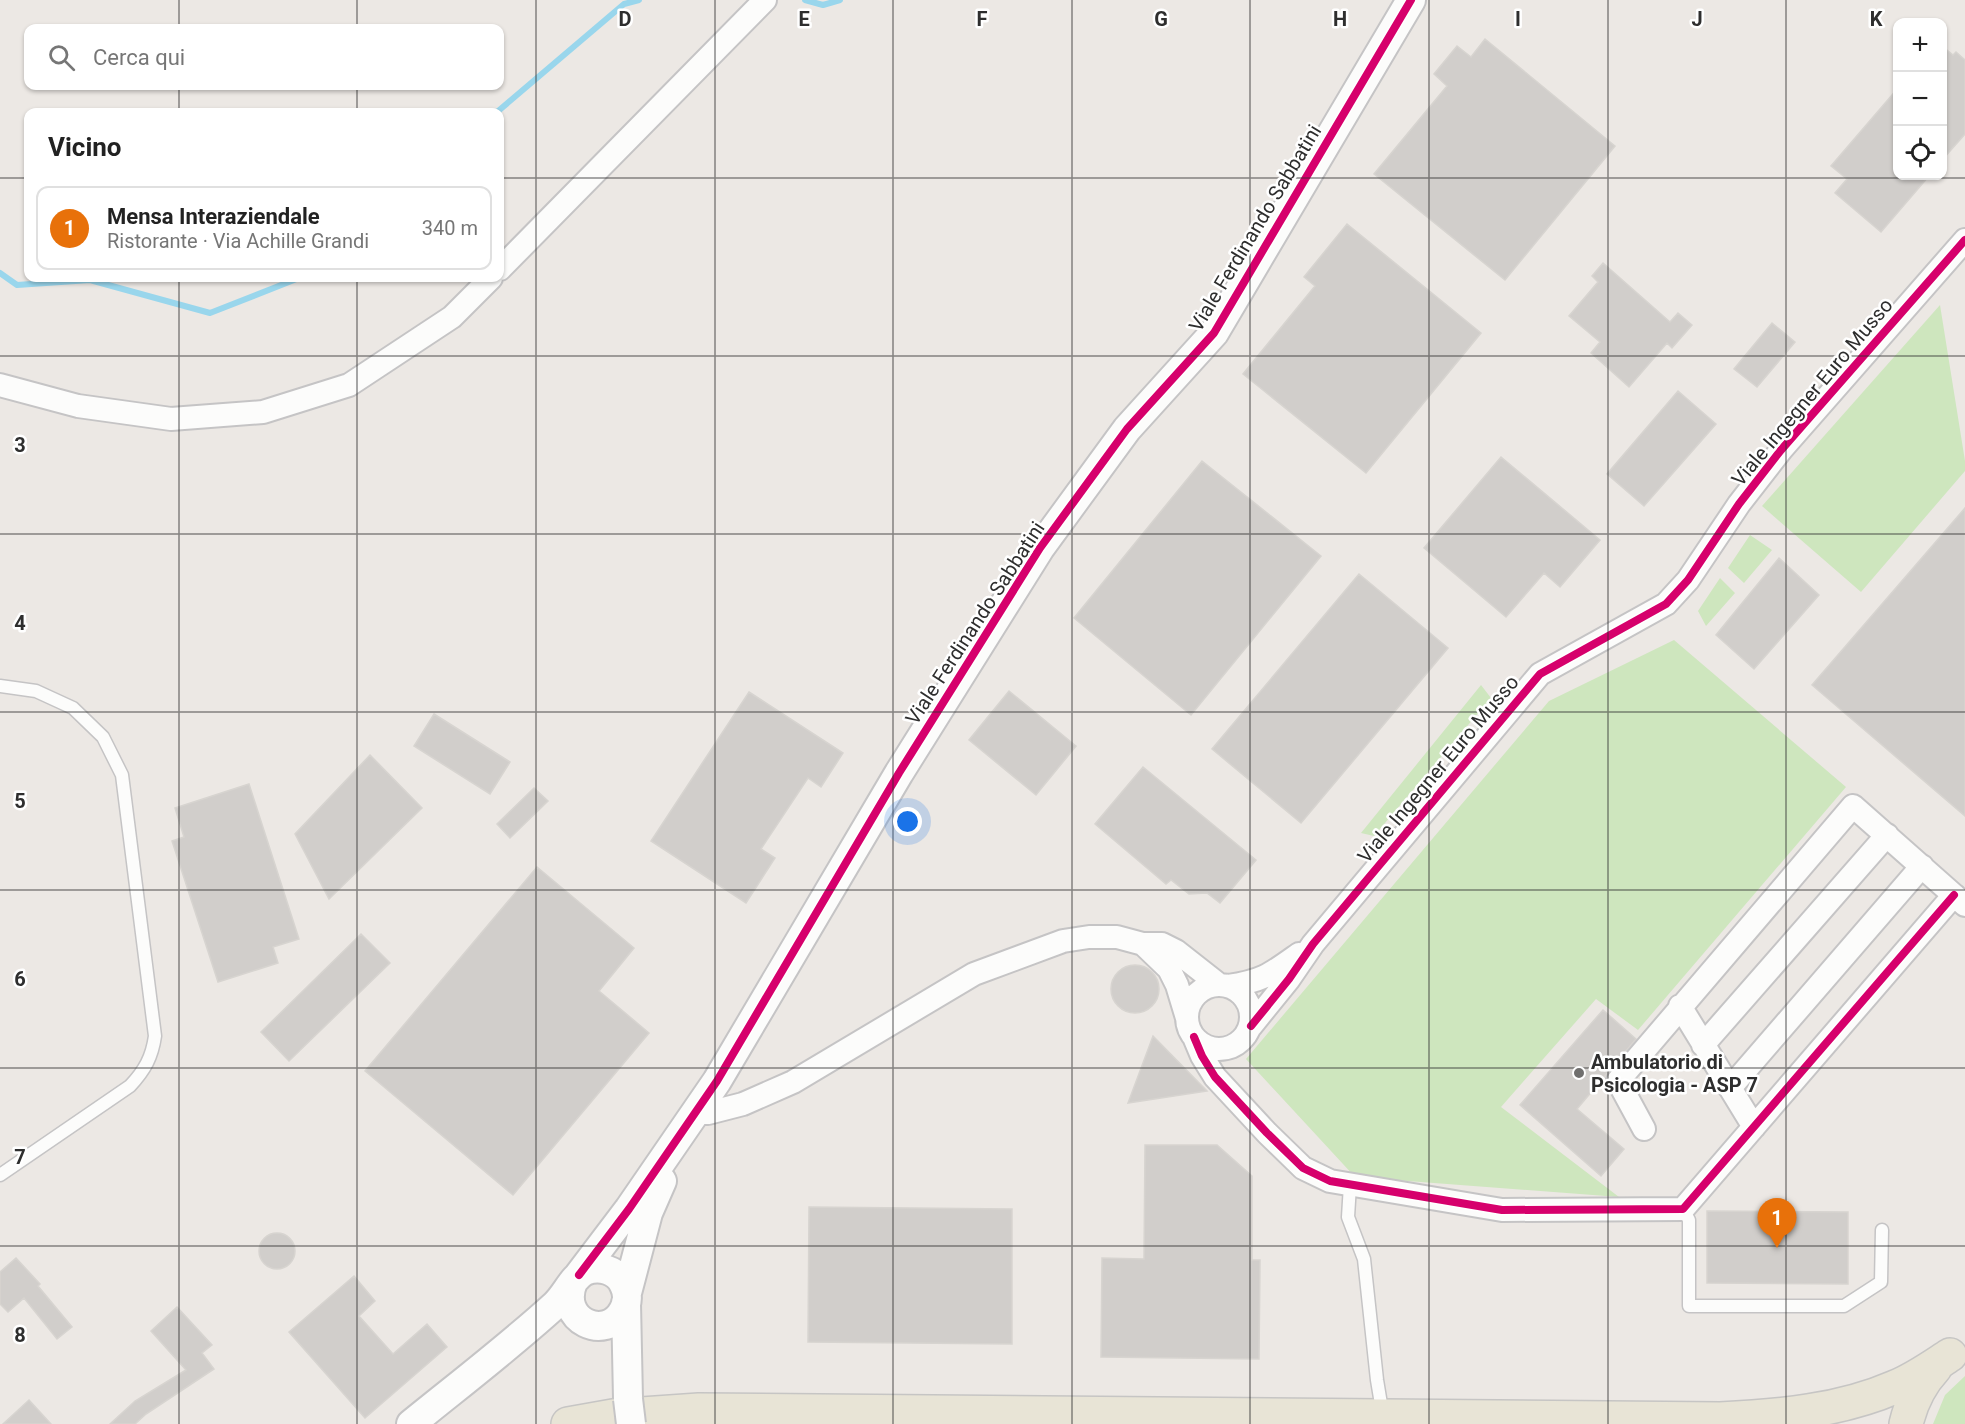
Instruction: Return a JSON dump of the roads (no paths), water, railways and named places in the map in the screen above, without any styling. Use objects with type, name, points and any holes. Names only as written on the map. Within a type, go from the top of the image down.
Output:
[{"type":"main road","points":[[568,1424],[613,1416],[699,1410],[1383,1417],[1720,1419],[1764,1417],[1859,1400],[1895,1388],[1922,1374],[1958,1350]]},
{"type":"main road","points":[[1906,1424],[1919,1388],[1933,1370],[1958,1350]]},
{"type":"street","points":[[504,265],[765,0]]},
{"type":"street","name":"Viale Ferdinando Sabbatini","points":[[689,1120],[717,1081],[899,773],[1040,548],[1127,429],[1214,333],[1411,0]]},
{"type":"street","name":"Viale Ingegner Euro Musso","points":[[1313,944],[1540,674],[1666,604],[1681,588],[1739,504],[1781,450],[1965,240]]},
{"type":"street","points":[[0,385],[78,406],[171,419],[262,412],[349,385],[452,317],[487,282]]},
{"type":"street","points":[[1143,944],[1169,969],[1177,985],[1202,1056],[1215,1077],[1267,1134],[1303,1168],[1330,1181],[1502,1210],[1683,1209],[1754,1127],[1960,900],[1853,806],[1618,1080],[1644,1129]]},
{"type":"street","points":[[1703,1045],[1887,836]]},
{"type":"street","points":[[1730,1088],[1922,866]]},
{"type":"street","points":[[411,1424],[558,1302],[628,1209],[689,1120],[743,1104],[793,1082],[974,974],[1063,941],[1089,937],[1117,937],[1143,944],[1162,944],[1245,997],[1252,1016],[1251,1026]]},
{"type":"street","points":[[1313,944],[1246,1035],[1236,1044],[1218,1049],[1201,1043],[1191,1027],[1188,1008],[1192,999],[1208,986],[1255,981],[1269,976],[1313,944]]},
{"type":"street","points":[[1680,1006],[1754,1127]]},
{"type":"street","points":[[1236,1044],[1230,1061],[1230,1077],[1238,1101]]},
{"type":"street","points":[[534,1323],[553,1317],[567,1316],[588,1323],[610,1323],[618,1318],[627,1298],[648,1213],[689,1120]]},
{"type":"street","points":[[596,1268],[604,1269],[620,1277],[627,1298],[629,1411],[616,1360],[608,1341],[588,1323],[576,1316],[569,1299],[576,1278],[596,1268]]},
{"type":"lane","points":[[0,687],[36,691],[73,708],[103,737],[122,775],[155,1036],[152,1055],[143,1072],[130,1086],[0,1175]]},
{"type":"lane","points":[[1350,1185],[1348,1217],[1364,1259],[1383,1417]]},
{"type":"lane","points":[[1683,1209],[1689,1220],[1689,1306],[1844,1306],[1881,1282],[1882,1230]]},
{"type":"waterway","points":[[502,108],[624,4],[639,0]]},
{"type":"waterway","points":[[805,0],[823,5],[840,0]]},
{"type":"waterway","points":[[0,273],[17,285],[61,282]]},
{"type":"waterway","points":[[97,282],[210,313],[289,282]]},
{"type":"place","name":"Ambulatorio di Psicologia - ASP 7","points":[[1579,1073]]},
{"type":"place","name":"Mensa Interaziendale","points":[[1777,1248]]}]
